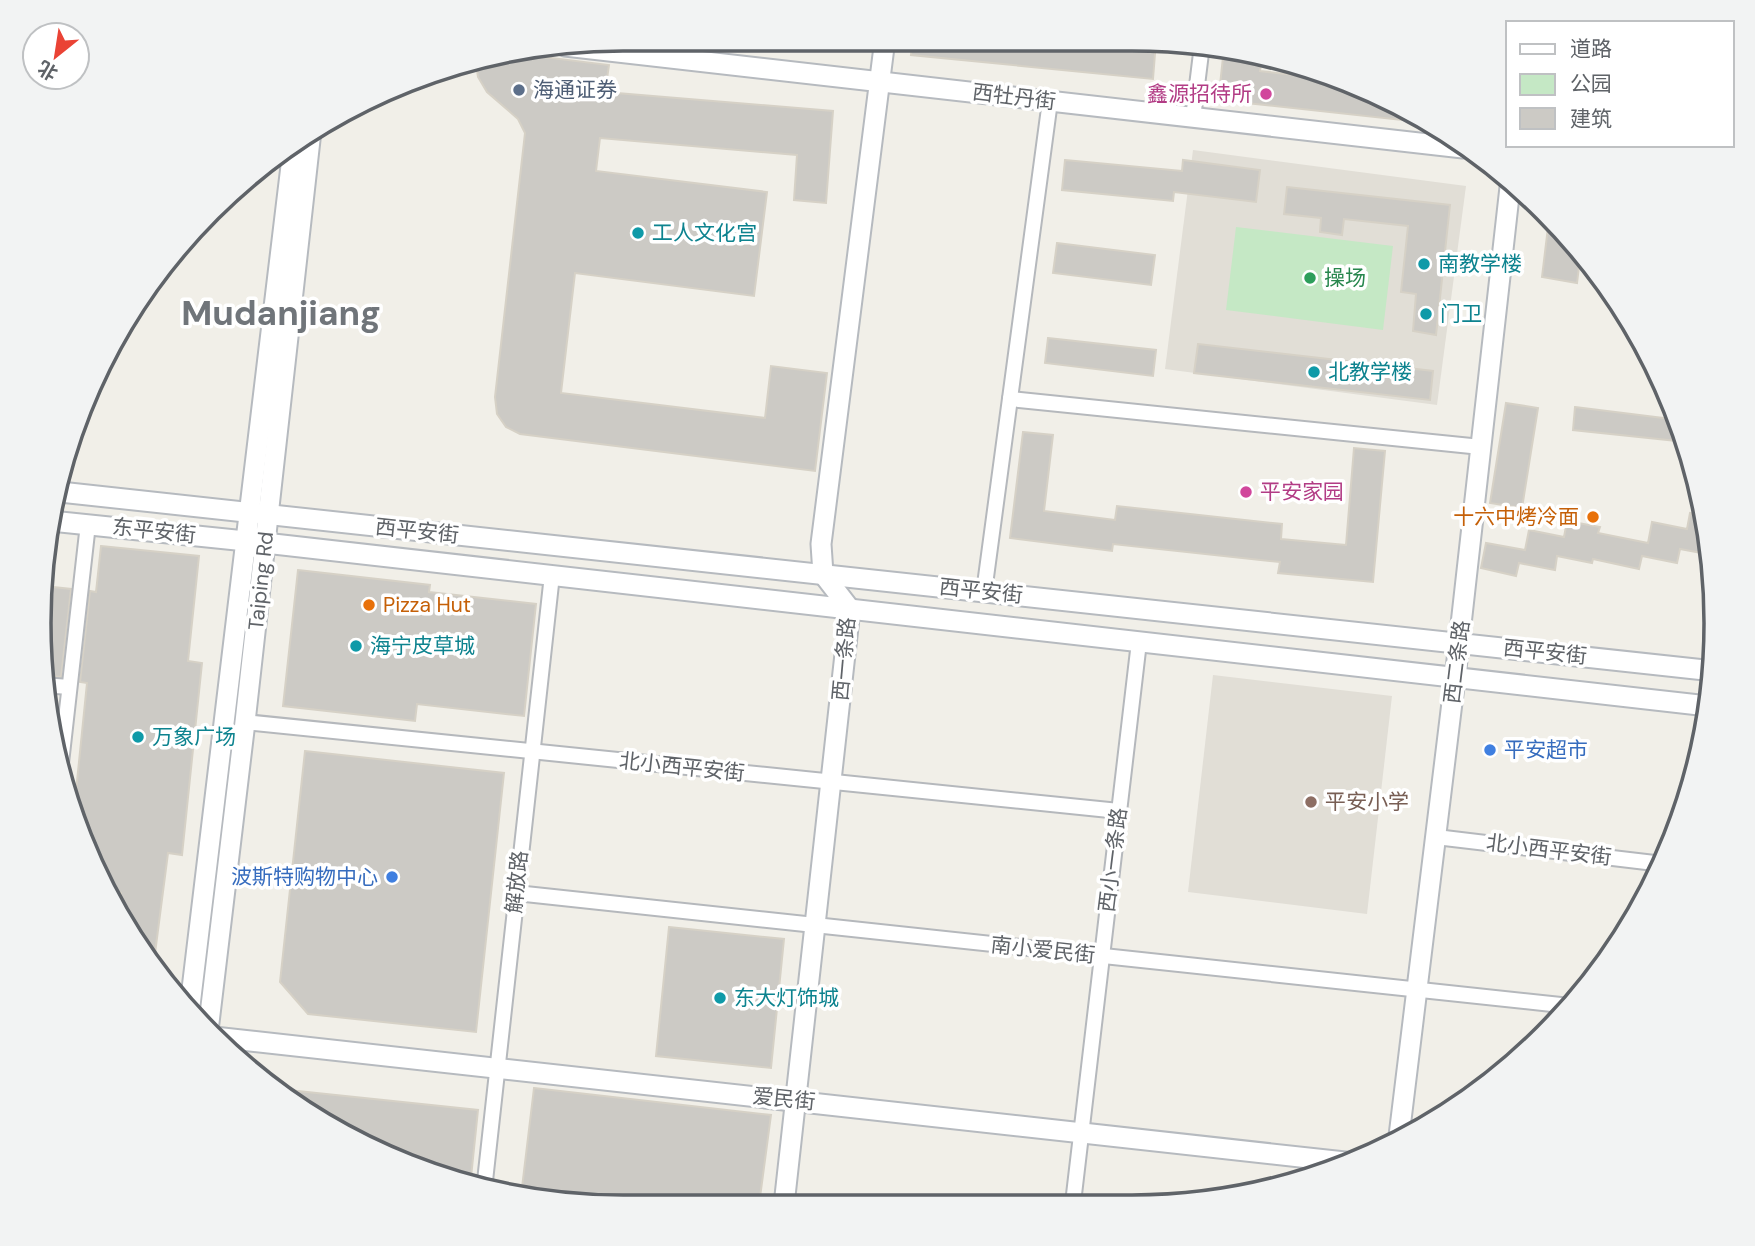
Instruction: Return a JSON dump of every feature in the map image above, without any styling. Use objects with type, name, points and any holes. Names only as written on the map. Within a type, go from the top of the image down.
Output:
[{"type":"main road","name":"西牡丹街","points":[[611,51],[1449,146]]},
{"type":"main road","points":[[823,574],[821,544],[884,51]]},
{"type":"main road","name":"Taiping Rd","points":[[191,998],[255,542],[268,514],[310,144]]},
{"type":"main road","name":"Taiping Rd","points":[[209,1018],[245,722],[255,542],[248,512],[292,156]]},
{"type":"main road","name":"西二条路","points":[[1400,1128],[1455,678],[1509,193]]},
{"type":"main road","name":"东平安街","points":[[66,493],[248,512]]},
{"type":"main road","name":"西平安街","points":[[248,512],[1702,670]]},
{"type":"main road","name":"东平安街","points":[[60,522],[255,542]]},
{"type":"main road","name":"西平安街","points":[[255,542],[1698,705]]},
{"type":"main road","name":"西一条路","points":[[785,1195],[849,609],[823,574]]},
{"type":"main road","name":"爱民街","points":[[230,1039],[1329,1160]]},
{"type":"street","points":[[1192,118],[1201,55]]},
{"type":"street","points":[[984,592],[1050,102]]},
{"type":"street","points":[[1010,398],[1481,447]]},
{"type":"street","points":[[63,741],[88,524]]},
{"type":"street","name":"解放路","points":[[485,1178],[552,575]]},
{"type":"street","name":"西小一条路","points":[[1074,1195],[1139,642]]},
{"type":"street","points":[[55,686],[69,687]]},
{"type":"street","name":"北小西平安街","points":[[245,722],[1119,811]]},
{"type":"street","name":"北小西平安街","points":[[1436,837],[1651,863]]},
{"type":"street","name":"南小爱民街","points":[[516,893],[1558,1005]]},
{"type":"shaded area","points":[[1193,150],[1466,186],[1437,405],[1165,369]]},
{"type":"shaded area","points":[[1213,675],[1392,696],[1367,914],[1188,892]]},
{"type":"green space","name":"操场","points":[[1236,227],[1393,246],[1383,330],[1226,310]]},
{"type":"building","points":[[911,51],[1155,52],[1153,79],[911,55]]},
{"type":"building","name":"工人文化宫","points":[[543,57],[609,65],[605,92],[833,111],[826,203],[794,200],[797,155],[600,138],[596,171],[767,192],[754,296],[575,273],[561,393],[765,418],[771,366],[827,373],[815,471],[520,434],[506,427],[497,414],[495,397],[525,133],[518,119],[487,92],[477,70]]},
{"type":"building","points":[[1223,59],[1244,62],[1261,66],[1260,71],[1297,75],[1316,81],[1351,94],[1405,120],[1237,102],[1220,85]]},
{"type":"building","points":[[1065,160],[1182,171],[1183,160],[1260,170],[1256,202],[1174,192],[1173,201],[1062,190]]},
{"type":"building","name":"南教学楼","points":[[1287,187],[1450,205],[1436,335],[1413,331],[1416,294],[1401,292],[1408,226],[1344,219],[1342,235],[1320,232],[1321,218],[1284,214]]},
{"type":"building","points":[[1548,230],[1579,267],[1577,283],[1542,277]]},
{"type":"building","points":[[1057,243],[1155,255],[1151,285],[1053,273]]},
{"type":"building","points":[[1048,338],[1156,350],[1153,376],[1045,363]]},
{"type":"building","name":"北教学楼","points":[[1198,344],[1433,371],[1430,400],[1194,373]]},
{"type":"building","points":[[1506,403],[1538,408],[1522,508],[1490,503]]},
{"type":"building","points":[[1575,407],[1666,418],[1675,441],[1573,430]]},
{"type":"building","points":[[1023,432],[1053,435],[1044,511],[1115,520],[1117,506],[1282,524],[1281,539],[1346,545],[1354,448],[1385,451],[1373,582],[1278,573],[1280,562],[1113,544],[1112,551],[1010,538]]},
{"type":"building","points":[[1690,513],[1693,514],[1699,553],[1680,549],[1677,563],[1642,556],[1639,569],[1593,559],[1592,563],[1557,556],[1555,570],[1519,563],[1516,576],[1481,568],[1486,543],[1525,550],[1529,530],[1564,537],[1567,521],[1600,527],[1598,533],[1648,543],[1652,522],[1687,529]]},
{"type":"building","name":"万象广场","points":[[101,546],[199,556],[188,661],[202,663],[182,855],[168,853],[155,952],[127,909],[110,876],[94,842],[76,791],[87,683],[80,682],[90,591],[96,592]]},
{"type":"building","points":[[298,570],[430,585],[429,592],[536,604],[524,716],[417,704],[415,721],[283,706]]},
{"type":"building","points":[[52,587],[71,589],[61,677],[54,676],[52,660]]},
{"type":"building","name":"波斯特购物中心","points":[[305,751],[504,773],[476,1032],[308,1014],[280,982]]},
{"type":"building","name":"东大灯饰城","points":[[669,927],[784,939],[771,1068],[656,1056]]},
{"type":"building","points":[[534,1088],[771,1115],[760,1195],[586,1194],[522,1186]]},
{"type":"building","points":[[294,1091],[478,1110],[471,1175],[404,1152],[370,1136],[337,1119]]},
{"type":"place","name":"海通证券","points":[[519,90]]},
{"type":"place","name":"鑫源招待所","points":[[1266,94]]},
{"type":"place","name":"工人文化宫","points":[[638,233]]},
{"type":"place","name":"南教学楼","points":[[1424,264]]},
{"type":"place","name":"操场","points":[[1310,278]]},
{"type":"place","name":"门卫","points":[[1426,314]]},
{"type":"place","name":"北教学楼","points":[[1314,372]]},
{"type":"place","name":"平安家园","points":[[1246,492]]},
{"type":"place","name":"十六中烤冷面","points":[[1593,517]]},
{"type":"place","name":"Pizza Hut","points":[[369,605]]},
{"type":"place","name":"海宁皮草城","points":[[356,646]]},
{"type":"place","name":"万象广场","points":[[138,737]]},
{"type":"place","name":"平安超市","points":[[1490,750]]},
{"type":"place","name":"平安小学","points":[[1311,802]]},
{"type":"place","name":"波斯特购物中心","points":[[392,877]]},
{"type":"place","name":"东大灯饰城","points":[[720,998]]},
{"type":"district","name":"Mudanjiang","points":[[281,313]]}]
